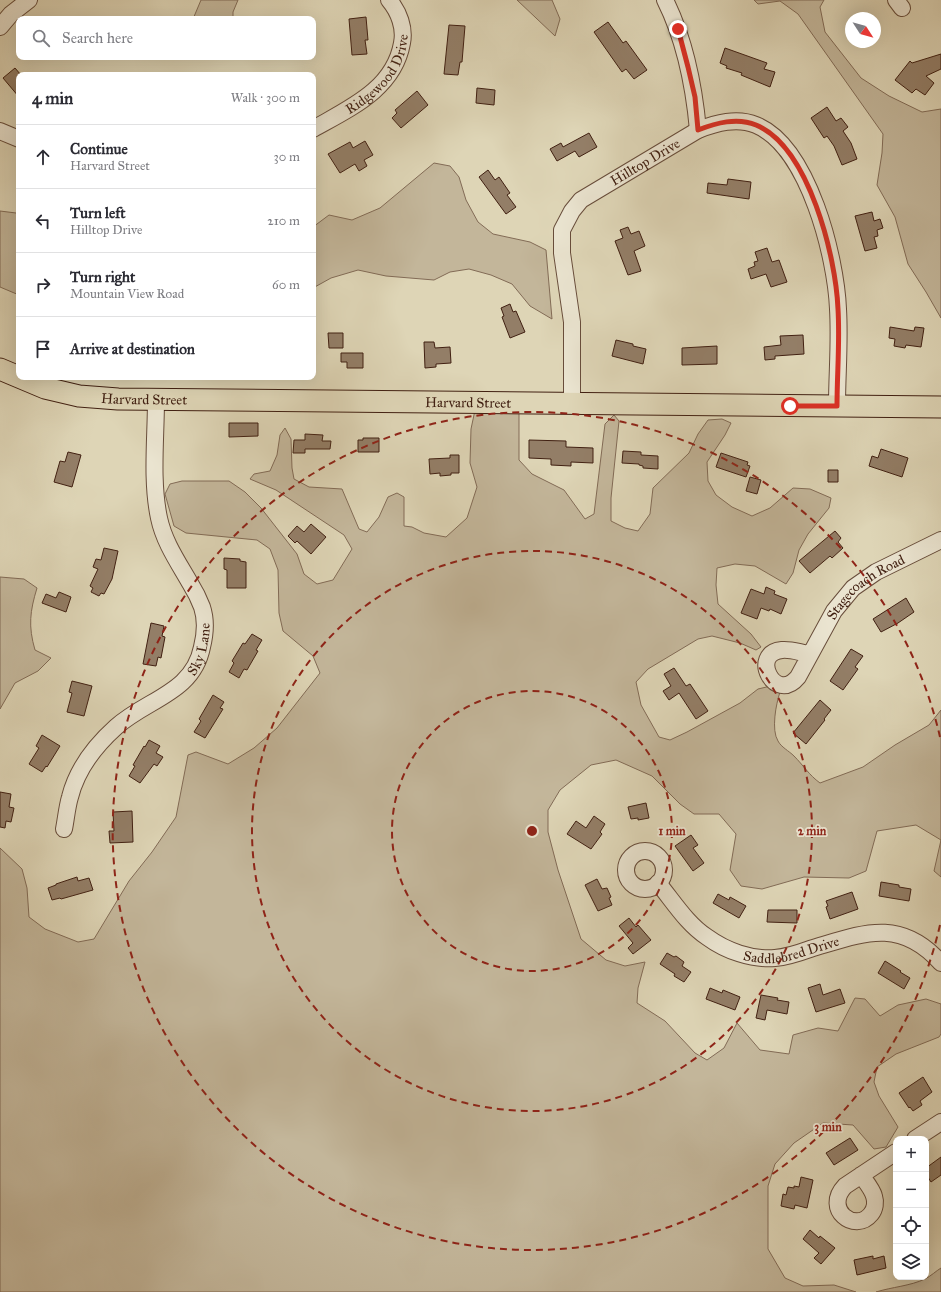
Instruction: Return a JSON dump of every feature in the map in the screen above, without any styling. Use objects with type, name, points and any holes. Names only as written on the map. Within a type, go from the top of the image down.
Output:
[{"type":"main road","name":"Harvard Street","points":[[0,369],[16,376]]},
{"type":"main road","name":"Harvard Street","points":[[26,380],[45,388],[79,396],[118,399],[941,407]]},
{"type":"street","points":[[0,27],[11,14],[29,0]]},
{"type":"street","name":"Ridgewood Drive","points":[[316,127],[369,95],[384,82],[395,67],[403,39],[402,29],[396,10],[389,0]]},
{"type":"street","points":[[666,0],[675,19],[688,67],[695,97],[698,130]]},
{"type":"street","name":"Hilltop Drive","points":[[572,404],[572,322],[562,253],[562,230],[572,212],[581,200],[698,130],[714,124],[744,121],[767,131],[785,148],[809,188],[819,212],[833,269],[838,309],[837,406]]},
{"type":"street","points":[[0,131],[16,138]]},
{"type":"street","name":"Sky Lane","points":[[64,829],[70,796],[83,765],[93,751],[130,716],[171,692],[181,684],[198,661],[202,647],[204,632],[203,609],[199,598],[168,545],[159,518],[155,488],[156,399]]},
{"type":"street","name":"Stagecoach Road","points":[[810,654],[834,611],[853,588],[876,572],[941,540]]},
{"type":"street","name":"Saddlebred Drive","points":[[658,883],[699,931],[713,941],[743,954],[767,958],[784,956],[855,935],[870,932],[886,932],[913,940],[926,949],[941,963]]},
{"type":"street","points":[[920,1136],[941,1122]]},
{"type":"street","points":[[861,1175],[893,1154]]},
{"type":"shaded area","points":[[201,0],[238,0],[233,16],[194,16]]},
{"type":"shaded area","points":[[517,0],[552,0],[560,19],[555,36]]},
{"type":"shaded area","points":[[754,0],[824,0],[820,7],[825,32],[861,78],[889,96],[922,112],[941,109],[941,318],[908,264],[895,217],[877,185],[882,153],[883,134],[798,14],[780,1],[758,4]]},
{"type":"shaded area","points":[[434,163],[450,166],[459,177],[466,200],[478,222],[493,234],[530,242],[546,250],[552,319],[530,306],[512,284],[491,275],[469,269],[450,272],[434,280],[386,276],[358,270],[331,278],[316,286],[316,225],[329,215],[352,220],[380,208]]},
{"type":"shaded area","points":[[0,211],[16,213],[16,294],[0,287]]},
{"type":"shaded area","points":[[475,410],[519,410],[519,460],[532,474],[564,490],[585,519],[594,514],[605,424],[614,415],[619,421],[611,498],[611,521],[625,528],[638,531],[650,514],[653,488],[689,453],[698,434],[708,420],[722,419],[731,423],[707,462],[708,481],[716,495],[732,507],[752,516],[770,508],[793,488],[810,489],[831,498],[829,508],[808,534],[799,550],[793,573],[786,584],[755,566],[735,564],[717,568],[716,585],[718,604],[751,634],[761,647],[756,650],[740,643],[712,636],[698,639],[648,669],[636,682],[641,705],[659,737],[670,740],[740,703],[758,689],[775,685],[780,692],[777,703],[775,724],[778,741],[820,783],[863,767],[895,745],[929,725],[941,710],[941,840],[916,825],[877,831],[866,871],[849,878],[804,877],[762,889],[741,886],[730,870],[736,834],[719,814],[694,814],[680,804],[652,776],[616,760],[591,765],[560,790],[548,810],[548,832],[558,870],[581,939],[606,960],[625,966],[645,962],[638,988],[637,1003],[665,1021],[695,1053],[707,1060],[724,1048],[737,1023],[760,1050],[789,1054],[793,1035],[818,1028],[838,1031],[855,998],[865,999],[880,1016],[898,1005],[926,999],[941,1004],[941,1034],[939,1037],[896,1054],[877,1067],[874,1082],[879,1096],[898,1127],[886,1147],[874,1149],[853,1125],[823,1123],[794,1143],[775,1164],[768,1186],[768,1249],[785,1278],[803,1286],[834,1285],[856,1292],[0,1292],[0,848],[22,869],[27,888],[29,917],[45,929],[78,942],[94,939],[129,881],[152,852],[176,817],[188,755],[196,752],[228,764],[254,748],[277,728],[320,673],[313,656],[283,631],[279,613],[278,570],[270,549],[257,540],[186,533],[174,526],[165,494],[170,484],[182,481],[229,481],[245,492],[261,508],[297,554],[304,574],[317,584],[333,580],[352,549],[344,535],[276,490],[250,479],[254,474],[270,471],[277,455],[280,435],[285,428],[291,439],[294,479],[309,487],[342,489],[359,529],[367,532],[379,517],[388,497],[397,493],[404,497],[404,526],[412,527],[424,533],[446,537],[467,518],[477,487],[470,463],[471,429]]},
{"type":"shaded area","points":[[0,577],[24,579],[37,588],[31,619],[31,633],[35,650],[51,658],[38,671],[15,683],[0,709]]},
{"type":"shaded area","points":[[941,840],[941,877],[934,871]]},
{"type":"shaded area","points":[[941,1268],[941,1292],[876,1292],[922,1280],[929,1280],[929,1277]]},
{"type":"building","points":[[366,17],[368,40],[365,40],[367,54],[352,55],[349,19]]},
{"type":"building","points":[[608,22],[623,43],[626,41],[647,70],[634,79],[626,69],[622,72],[594,32]]},
{"type":"building","points":[[449,25],[465,26],[462,62],[460,62],[458,75],[444,74]]},
{"type":"building","points":[[725,48],[767,63],[764,69],[775,72],[770,87],[741,75],[742,73],[726,68],[727,66],[720,63]]},
{"type":"building","points":[[941,54],[941,69],[926,76],[934,83],[925,95],[916,89],[912,93],[895,80],[910,61],[912,63]]},
{"type":"building","points":[[15,68],[18,72],[16,72],[16,93],[3,78]]},
{"type":"building","points":[[477,88],[495,90],[494,105],[476,103]]},
{"type":"building","points":[[417,91],[428,105],[401,128],[392,118],[397,113],[395,110]]},
{"type":"building","points":[[827,107],[836,121],[841,118],[848,127],[843,131],[851,143],[857,159],[842,165],[834,146],[827,136],[824,138],[811,118]]},
{"type":"building","points":[[589,133],[597,147],[579,157],[575,151],[557,161],[550,149],[561,143],[563,147]]},
{"type":"building","points":[[365,141],[373,155],[364,160],[367,166],[359,171],[355,164],[340,173],[328,154],[350,142],[353,148]]},
{"type":"building","points":[[488,170],[495,180],[499,177],[510,193],[507,195],[516,207],[506,214],[479,177]]},
{"type":"building","points":[[728,179],[751,182],[749,199],[707,193],[708,183],[727,185]]},
{"type":"building","points":[[872,212],[874,221],[880,219],[883,228],[877,230],[878,236],[874,237],[877,248],[865,251],[855,216]]},
{"type":"building","points":[[628,227],[631,234],[639,231],[645,246],[634,251],[641,271],[628,275],[615,241],[623,238],[620,230]]},
{"type":"building","points":[[767,248],[772,262],[779,260],[787,282],[771,287],[766,274],[751,279],[748,269],[755,266],[754,262],[758,261],[755,252]]},
{"type":"building","points":[[510,304],[513,312],[516,311],[525,332],[510,338],[502,317],[504,316],[501,308]]},
{"type":"building","points":[[890,327],[914,331],[915,327],[924,328],[921,347],[906,345],[905,348],[894,346],[895,339],[889,338]]},
{"type":"building","points":[[328,333],[343,333],[343,348],[329,348]]},
{"type":"building","points":[[803,335],[804,354],[775,356],[775,359],[765,360],[764,347],[781,345],[780,336]]},
{"type":"building","points":[[616,340],[646,349],[643,364],[612,356]]},
{"type":"building","points":[[424,342],[434,342],[435,348],[450,347],[451,363],[436,364],[436,367],[425,368]]},
{"type":"building","points":[[717,346],[717,364],[682,365],[682,348]]},
{"type":"building","points":[[341,353],[363,353],[363,368],[347,368],[347,362],[341,362]]},
{"type":"building","points":[[229,423],[258,423],[258,436],[229,437]]},
{"type":"building","points":[[305,434],[323,435],[322,441],[331,441],[330,449],[305,449],[305,453],[293,453],[294,440],[305,440]]},
{"type":"building","points":[[363,438],[379,438],[379,452],[358,452],[358,440],[363,440]]},
{"type":"building","points":[[529,440],[566,441],[566,447],[593,448],[593,463],[571,462],[571,466],[551,465],[551,459],[529,458]]},
{"type":"building","points":[[881,449],[908,458],[902,477],[869,466],[872,456],[878,458]]},
{"type":"building","points":[[623,451],[641,452],[641,455],[658,456],[658,469],[643,468],[643,466],[639,464],[622,463]]},
{"type":"building","points":[[68,452],[81,455],[72,487],[54,482],[60,461],[65,462]]},
{"type":"building","points":[[721,453],[748,462],[747,465],[750,466],[746,477],[716,467]]},
{"type":"building","points":[[450,455],[459,455],[459,473],[451,473],[451,475],[440,476],[440,473],[430,474],[429,459],[450,458]]},
{"type":"building","points":[[828,470],[838,470],[838,482],[828,482]]},
{"type":"building","points":[[750,477],[761,480],[757,494],[746,491]]},
{"type":"building","points":[[311,524],[326,537],[311,554],[297,541],[295,543],[288,536],[297,526],[304,532]]},
{"type":"building","points":[[835,531],[841,538],[838,542],[843,548],[832,558],[830,556],[810,573],[799,561]]},
{"type":"building","points":[[104,548],[118,551],[112,579],[104,594],[101,593],[99,596],[91,592],[93,588],[90,586],[98,569],[93,567],[96,559],[101,560]]},
{"type":"building","points":[[224,558],[240,559],[240,561],[246,562],[246,588],[227,588],[227,570],[224,569]]},
{"type":"building","points":[[766,587],[775,591],[774,594],[787,599],[781,614],[770,609],[769,611],[761,608],[757,619],[741,613],[751,589],[764,594]]},
{"type":"building","points":[[59,592],[71,597],[66,612],[42,603],[46,594],[56,598]]},
{"type":"building","points":[[906,598],[914,612],[881,632],[873,619]]},
{"type":"building","points":[[151,623],[164,626],[162,636],[165,637],[161,658],[158,657],[156,666],[143,664]]},
{"type":"building","points":[[252,634],[262,640],[256,650],[258,651],[247,670],[244,669],[239,678],[229,672],[234,663],[232,661],[243,643],[245,644]]},
{"type":"building","points":[[851,649],[863,656],[855,667],[858,669],[843,690],[830,681]]},
{"type":"building","points":[[674,668],[686,686],[690,684],[708,711],[696,719],[679,693],[669,700],[663,691],[671,686],[664,674]]},
{"type":"building","points":[[72,681],[92,686],[84,716],[67,712],[72,693],[69,692]]},
{"type":"building","points":[[213,695],[224,702],[220,708],[223,709],[205,738],[194,732],[201,721],[199,719]]},
{"type":"building","points":[[820,700],[831,710],[806,744],[793,733]]},
{"type":"building","points":[[42,735],[60,746],[47,767],[46,766],[42,772],[29,764],[39,748],[36,746]]},
{"type":"building","points":[[149,740],[160,746],[156,753],[163,757],[157,766],[154,764],[140,783],[129,776],[135,766],[133,765]]},
{"type":"building","points":[[0,792],[11,794],[9,807],[14,808],[11,822],[6,821],[5,828],[0,827]]},
{"type":"building","points":[[646,803],[649,818],[638,820],[638,818],[631,819],[628,807]]},
{"type":"building","points":[[132,811],[133,842],[110,843],[109,831],[114,831],[113,812]]},
{"type":"building","points":[[594,816],[605,824],[600,832],[602,834],[591,849],[567,834],[576,821],[586,828]]},
{"type":"building","points":[[691,835],[698,845],[693,848],[704,863],[693,871],[675,846]]},
{"type":"building","points":[[77,877],[78,881],[89,878],[93,890],[52,900],[48,888]]},
{"type":"building","points":[[597,879],[602,889],[607,888],[611,897],[609,898],[612,905],[598,911],[585,885]]},
{"type":"building","points":[[881,882],[911,889],[909,901],[879,896]]},
{"type":"building","points":[[852,892],[858,909],[830,919],[826,907],[828,906],[826,901]]},
{"type":"building","points":[[718,894],[729,900],[730,897],[746,906],[739,918],[713,903]]},
{"type":"building","points":[[768,910],[797,910],[797,923],[767,922]]},
{"type":"building","points":[[629,918],[636,927],[638,925],[651,940],[633,954],[628,948],[633,943],[619,926]]},
{"type":"building","points":[[667,953],[674,957],[676,956],[684,962],[682,966],[691,972],[684,982],[660,964]]},
{"type":"building","points":[[885,961],[910,978],[904,989],[878,973]]},
{"type":"building","points":[[820,984],[823,995],[840,989],[845,1003],[816,1012],[808,988]]},
{"type":"building","points":[[710,988],[722,993],[723,990],[740,997],[735,1010],[706,999]]},
{"type":"building","points":[[761,995],[778,998],[777,1000],[789,1002],[787,1014],[767,1010],[765,1020],[756,1018]]},
{"type":"building","points":[[923,1077],[932,1092],[920,1101],[922,1105],[913,1111],[910,1107],[909,1108],[899,1093]]},
{"type":"building","points":[[850,1138],[858,1150],[834,1165],[826,1153]]},
{"type":"building","points":[[941,1157],[941,1175],[931,1182],[929,1179],[929,1166]]},
{"type":"building","points":[[801,1177],[813,1180],[807,1208],[795,1205],[794,1209],[781,1206],[783,1194],[786,1195],[788,1187],[799,1187]]},
{"type":"building","points":[[810,1230],[819,1238],[820,1236],[835,1248],[821,1264],[814,1258],[819,1253],[803,1239]]},
{"type":"building","points":[[873,1256],[873,1259],[884,1256],[886,1268],[857,1275],[854,1260]]},
{"type":"route","points":[[678,29],[695,97],[698,130],[714,124],[744,121],[767,131],[777,139],[794,161],[819,212],[833,269],[838,309],[837,406],[790,406]]}]
